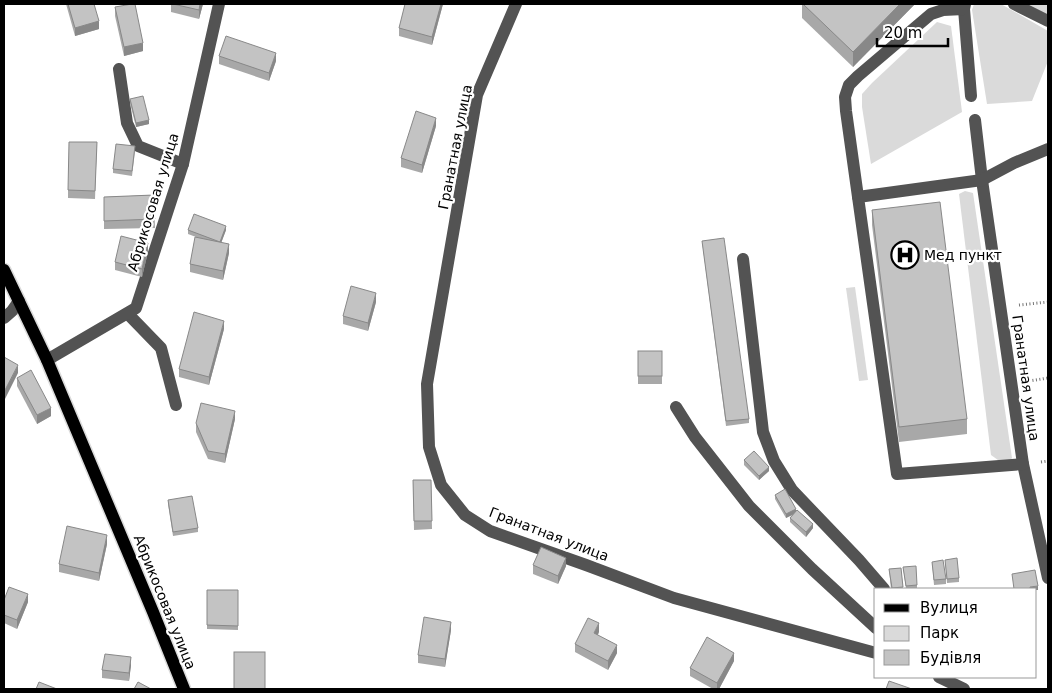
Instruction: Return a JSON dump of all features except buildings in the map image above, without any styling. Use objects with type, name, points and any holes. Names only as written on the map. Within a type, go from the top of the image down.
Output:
[{"type":"main road","name":"Абрикосовая улица","points":[[4,270],[47,360],[184,689]]},
{"type":"street","name":"Абрикосовая улица","points":[[47,360],[136,308],[183,164],[219,4]]},
{"type":"street","name":"Гранатная улица","points":[[516,4],[478,95],[427,384],[429,446],[441,485],[465,515],[490,531],[674,598],[874,652]]},
{"type":"street","points":[[1014,4],[1048,21]]},
{"type":"street","points":[[971,96],[964,6],[931,14],[858,76],[849,85],[845,97],[897,474],[1023,464]]},
{"type":"street","points":[[119,69],[127,122],[138,146],[183,164]]},
{"type":"street","name":"Гранатная улица","points":[[974,120],[1023,464],[1048,578]]},
{"type":"street","points":[[858,196],[982,180],[1014,162],[1048,149]]},
{"type":"street","points":[[743,259],[763,432],[774,461],[792,490],[883,588]]},
{"type":"street","points":[[4,318],[19,301]]},
{"type":"street","points":[[128,314],[161,348],[176,405]]},
{"type":"street","points":[[676,407],[695,437],[749,506],[812,569],[874,626]]},
{"type":"street","points":[[941,678],[966,689]]},
{"type":"street","points":[[947,678],[966,689]]},
{"type":"street","points":[[960,678],[966,689]]},
{"type":"path","points":[[1000,307],[1048,302]]},
{"type":"green space","points":[[974,4],[1001,4],[1048,31],[1048,61],[1032,101],[987,104],[972,10]]},
{"type":"green space","points":[[1028,4],[1046,4],[1048,16]]},
{"type":"green space","points":[[937,22],[951,26],[962,112],[871,164],[862,107],[862,94]]},
{"type":"green space","points":[[965,191],[973,193],[1012,458],[1010,461],[998,460],[991,455],[959,194]]},
{"type":"green space","points":[[855,287],[868,380],[859,381],[846,288]]},
{"type":"place","name":"Мед пункт","points":[[905,255]]}]
